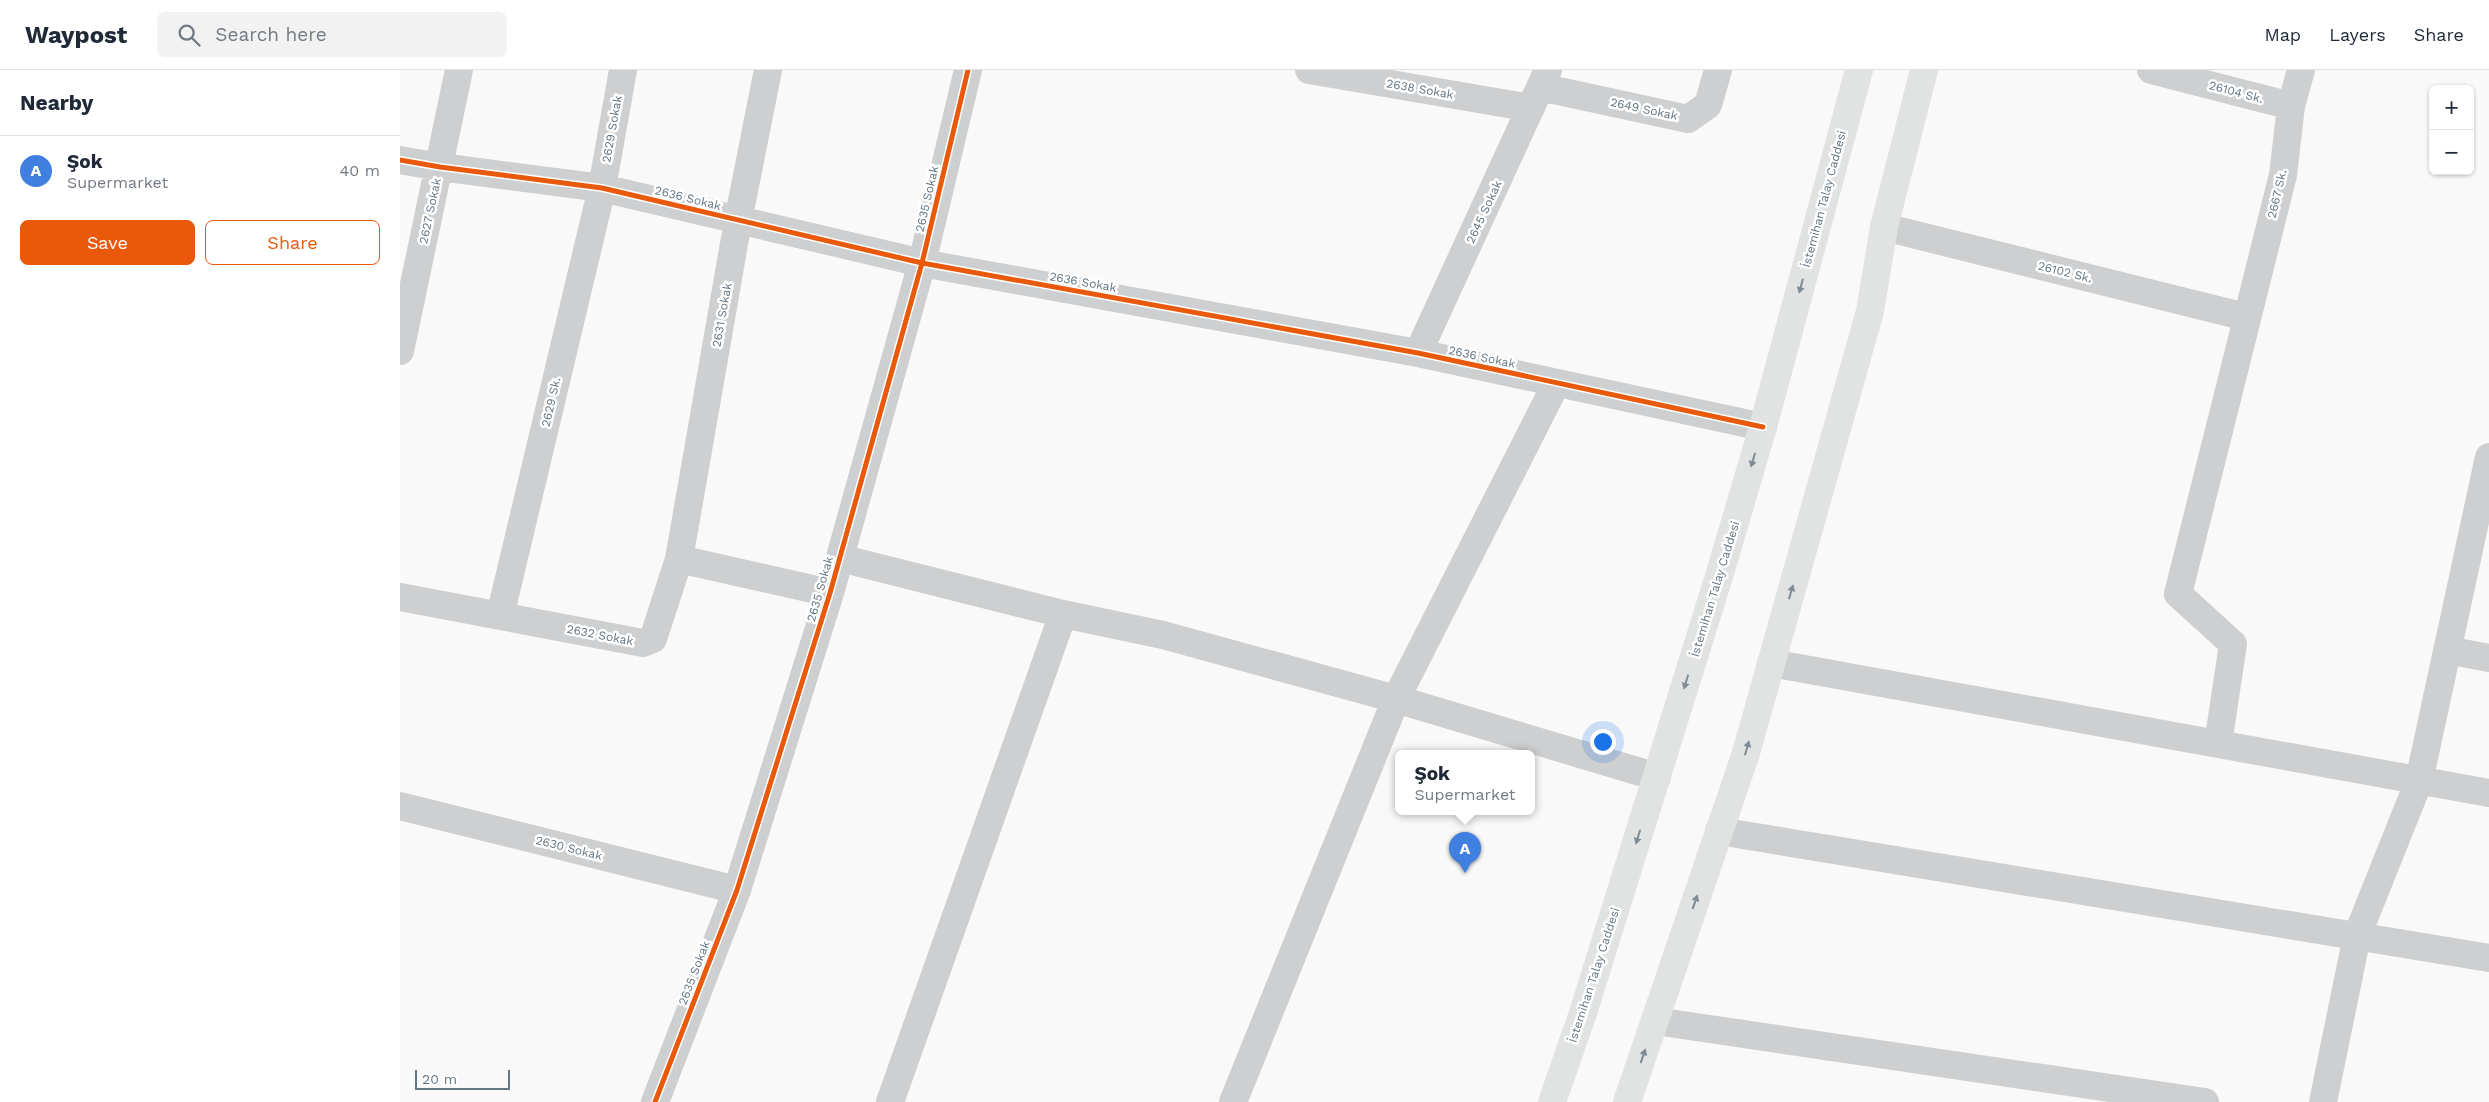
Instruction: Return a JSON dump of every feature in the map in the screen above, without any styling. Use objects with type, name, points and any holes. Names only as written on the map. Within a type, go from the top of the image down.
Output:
[{"type":"main road","name":"İstemihan Talay Caddesi","points":[[1552,1102],[1583,1013],[1657,777],[1763,427],[1859,70]]},
{"type":"main road","points":[[1627,1102],[1746,753],[1870,311],[1884,227],[1924,70]]},
{"type":"street","name":"2627 Sokak","points":[[400,351],[459,70]]},
{"type":"street","name":"2629 Sokak","points":[[602,188],[623,70]]},
{"type":"street","name":"2631 Sokak","points":[[679,560],[738,221],[768,70]]},
{"type":"street","name":"2635 Sokak","points":[[655,1102],[737,890],[830,593],[922,263],[968,70]]},
{"type":"street","name":"2638 Sokak","points":[[1309,70],[1540,88]]},
{"type":"street","name":"2649 Sokak","points":[[1540,88],[1688,119],[1708,105],[1718,70]]},
{"type":"street","name":"26104 Sk.","points":[[2151,70],[2291,106]]},
{"type":"street","name":"2667 Sk.","points":[[2218,744],[2233,644],[2178,594],[2246,316],[2283,175],[2291,106],[2301,70]]},
{"type":"street","name":"2645 Sokak","points":[[1418,353],[1540,88]]},
{"type":"street","name":"2636 Sokak","points":[[400,160],[602,188],[922,263],[1418,353],[1763,427]]},
{"type":"street","name":"2629 Sk.","points":[[500,616],[602,188]]},
{"type":"street","name":"26102 Sk.","points":[[1884,227],[2246,316]]},
{"type":"street","points":[[1233,1102],[1396,699],[1556,384]]},
{"type":"street","points":[[2323,1102],[2357,936],[2420,781],[2489,457]]},
{"type":"street","points":[[840,558],[1063,614],[1163,635],[1396,699],[1657,777]]},
{"type":"street","name":"2632 Sokak","points":[[400,597],[643,643],[653,639],[679,560]]},
{"type":"street","points":[[679,560],[830,593]]},
{"type":"street","points":[[890,1102],[1063,614]]},
{"type":"street","points":[[2447,650],[2489,658]]},
{"type":"street","points":[[1771,663],[2489,793]]},
{"type":"street","name":"2630 Sokak","points":[[400,806],[737,890]]},
{"type":"street","points":[[1719,831],[2489,958]]},
{"type":"street","points":[[1655,1021],[2205,1102]]},
{"type":"cycle path","points":[[655,1102],[737,890],[830,593],[922,263],[968,70]]},
{"type":"cycle path","points":[[400,160],[602,188],[922,263],[1418,353],[1763,427]]},
{"type":"place","name":"Şok","points":[[1465,873]]}]
